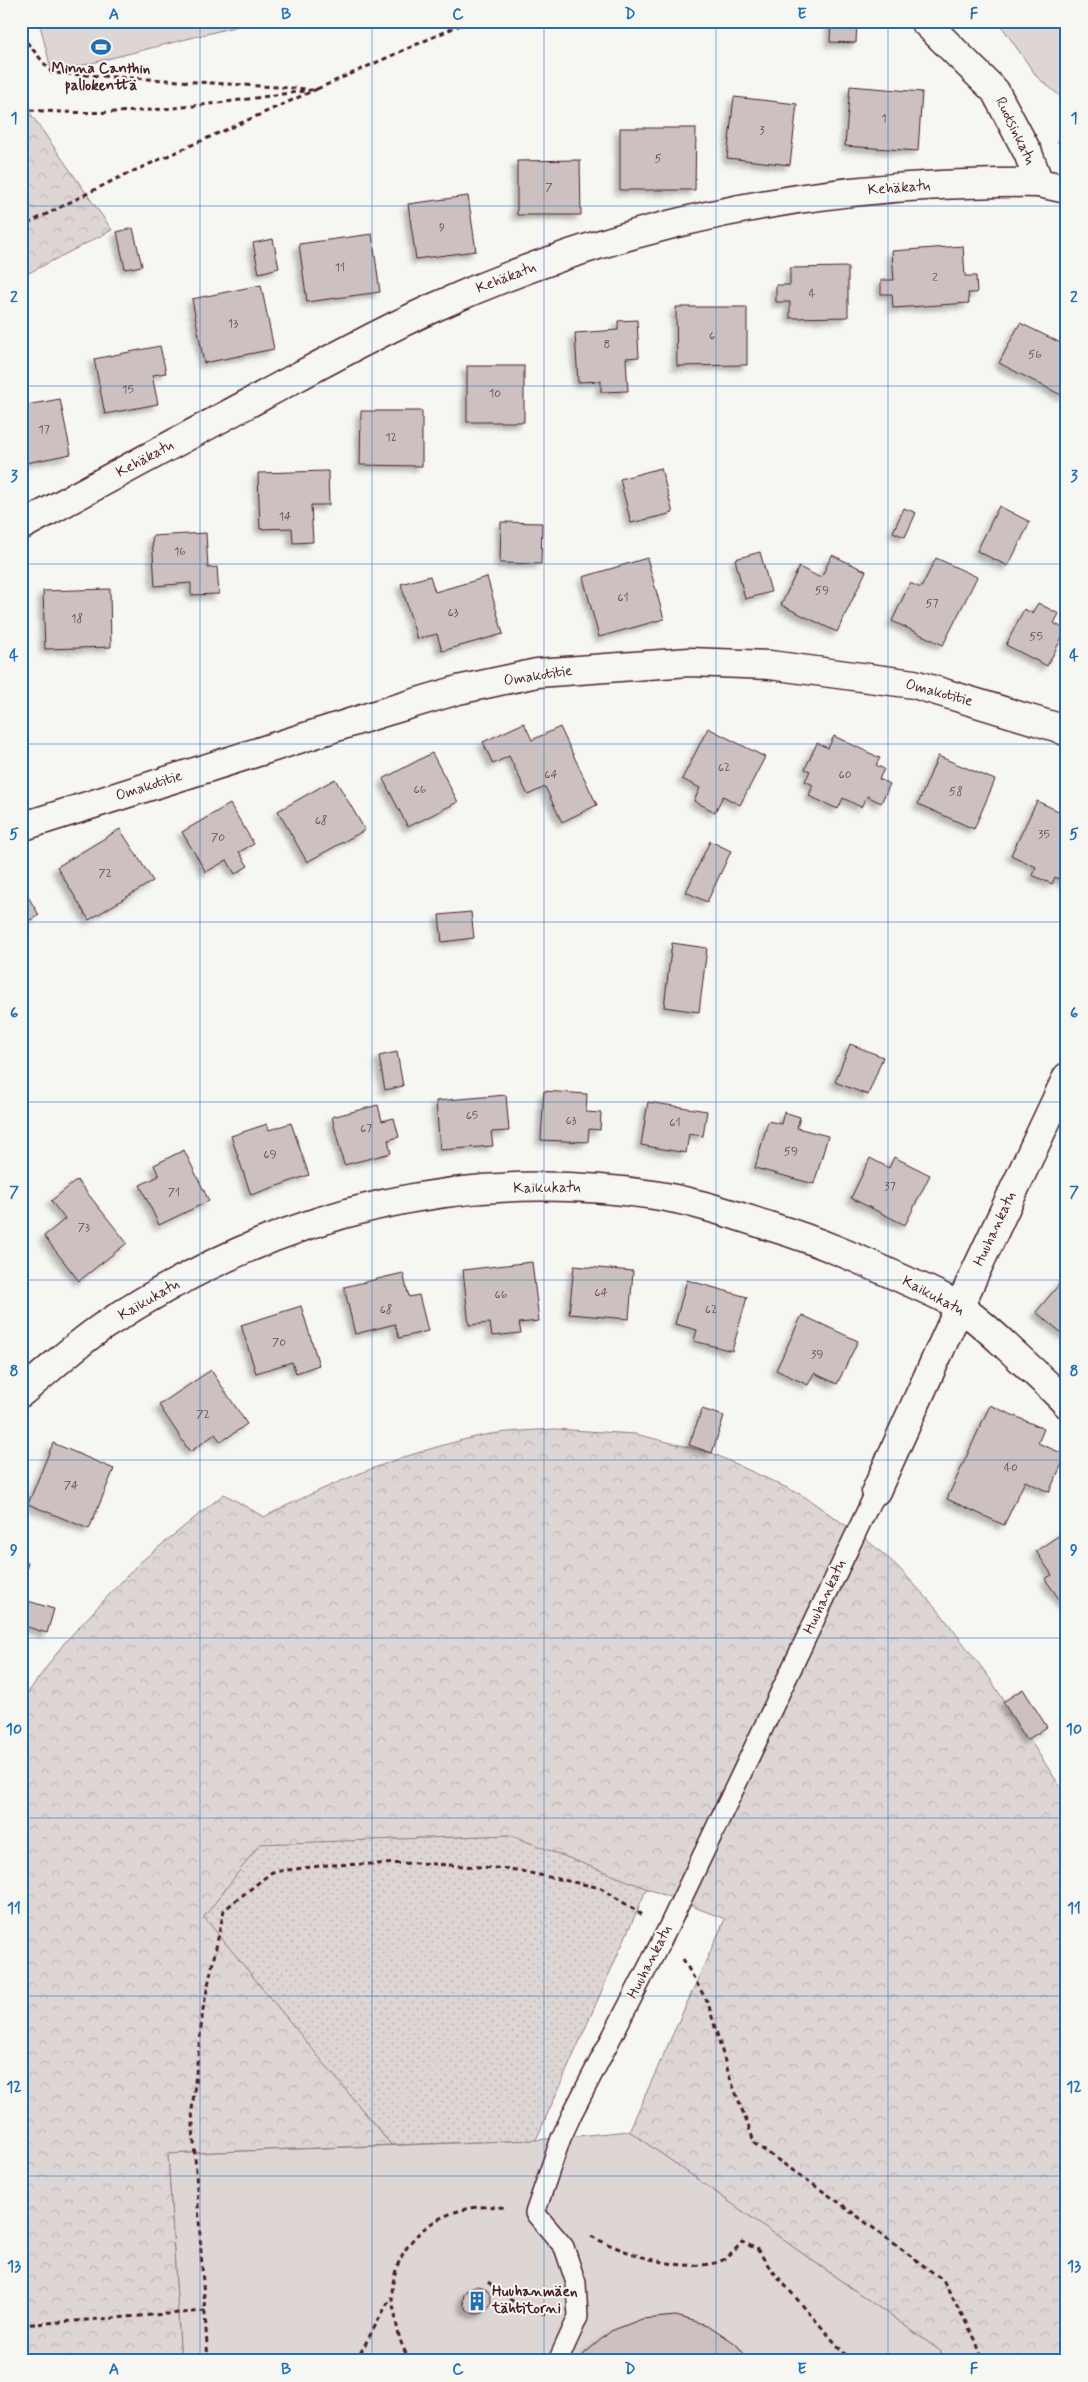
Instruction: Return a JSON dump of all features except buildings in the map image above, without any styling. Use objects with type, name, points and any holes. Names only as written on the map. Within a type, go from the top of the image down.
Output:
[{"type":"street","name":"Ruotsinkatu","points":[[924,21],[995,91],[1028,153],[1039,183],[1067,189]]},
{"type":"street","name":"Kehäkatu","points":[[21,526],[316,367],[432,308],[512,275],[596,245],[675,222],[760,204],[826,193],[894,187],[1012,182],[1039,183]]},
{"type":"street","name":"Omakotitie","points":[[21,826],[458,690],[537,673],[689,662],[770,665],[914,684],[1067,732]]},
{"type":"street","name":"Huuhankatu","points":[[876,1491],[1067,1077]]},
{"type":"street","name":"Kaikukatu","points":[[21,1393],[100,1328],[216,1262],[269,1238],[328,1217],[389,1201],[452,1192],[516,1188],[589,1187],[657,1196],[733,1214],[804,1236],[875,1266],[960,1307],[1067,1404]]},
{"type":"lane","name":"Huuhankatu","points":[[535,2213],[561,2138],[573,2112],[667,1930],[876,1491]]},
{"type":"lane","points":[[535,2213],[564,2247],[576,2283],[578,2318],[558,2361]]},
{"type":"path","points":[[21,226],[116,179],[469,21]]},
{"type":"path","points":[[21,35],[52,73],[317,90]]},
{"type":"path","points":[[21,109],[118,112],[220,103],[317,90]]},
{"type":"path","points":[[208,2361],[192,2110],[203,2009],[224,1910],[272,1872],[328,1865],[418,1863],[511,1869],[601,1888],[667,1930],[708,2003],[729,2075],[754,2144],[837,2200],[943,2280],[975,2339],[983,2361]]},
{"type":"path","points":[[412,2361],[399,2340],[392,2296],[395,2273],[401,2256],[411,2242],[427,2225],[448,2213],[476,2206],[500,2207],[535,2213]]},
{"type":"path","points":[[586,2233],[609,2245],[683,2265],[705,2265],[727,2258],[742,2242],[757,2249],[770,2268],[851,2361]]},
{"type":"path","points":[[488,2282],[524,2310]]},
{"type":"path","points":[[356,2361],[392,2296]]},
{"type":"path","points":[[21,2325],[206,2311]]},
{"type":"green space","name":"Minna Canthin pallokenttä","points":[[39,21],[258,21],[52,73]]},
{"type":"green space","points":[[998,21],[1067,21],[1067,102],[1037,77]]},
{"type":"green space","points":[[21,100],[112,230],[21,277]]},
{"type":"green space","points":[[554,1429],[635,1434],[712,1453],[802,1495],[868,1541],[896,1565],[938,1610],[988,1676],[1067,1797],[1067,2361],[942,2361],[939,2350],[629,2131],[725,1919],[510,1835],[260,1844],[204,1917],[391,2145],[168,2154],[181,2361],[21,2361],[21,1702],[65,1642],[138,1564],[224,1494],[264,1517],[341,1481],[421,1452],[485,1435]]},
{"type":"green space","points":[[510,1835],[647,1888],[536,2140],[391,2145],[203,1917],[260,1843]]},
{"type":"green space","points":[[629,2131],[939,2350],[942,2361],[181,2361],[168,2154],[536,2140]]},
{"type":"place","name":"Minna Canthin pallokenttä","points":[[101,47]]},
{"type":"place","name":"Huuhanmäen tähtitorni","points":[[477,2301]]}]
